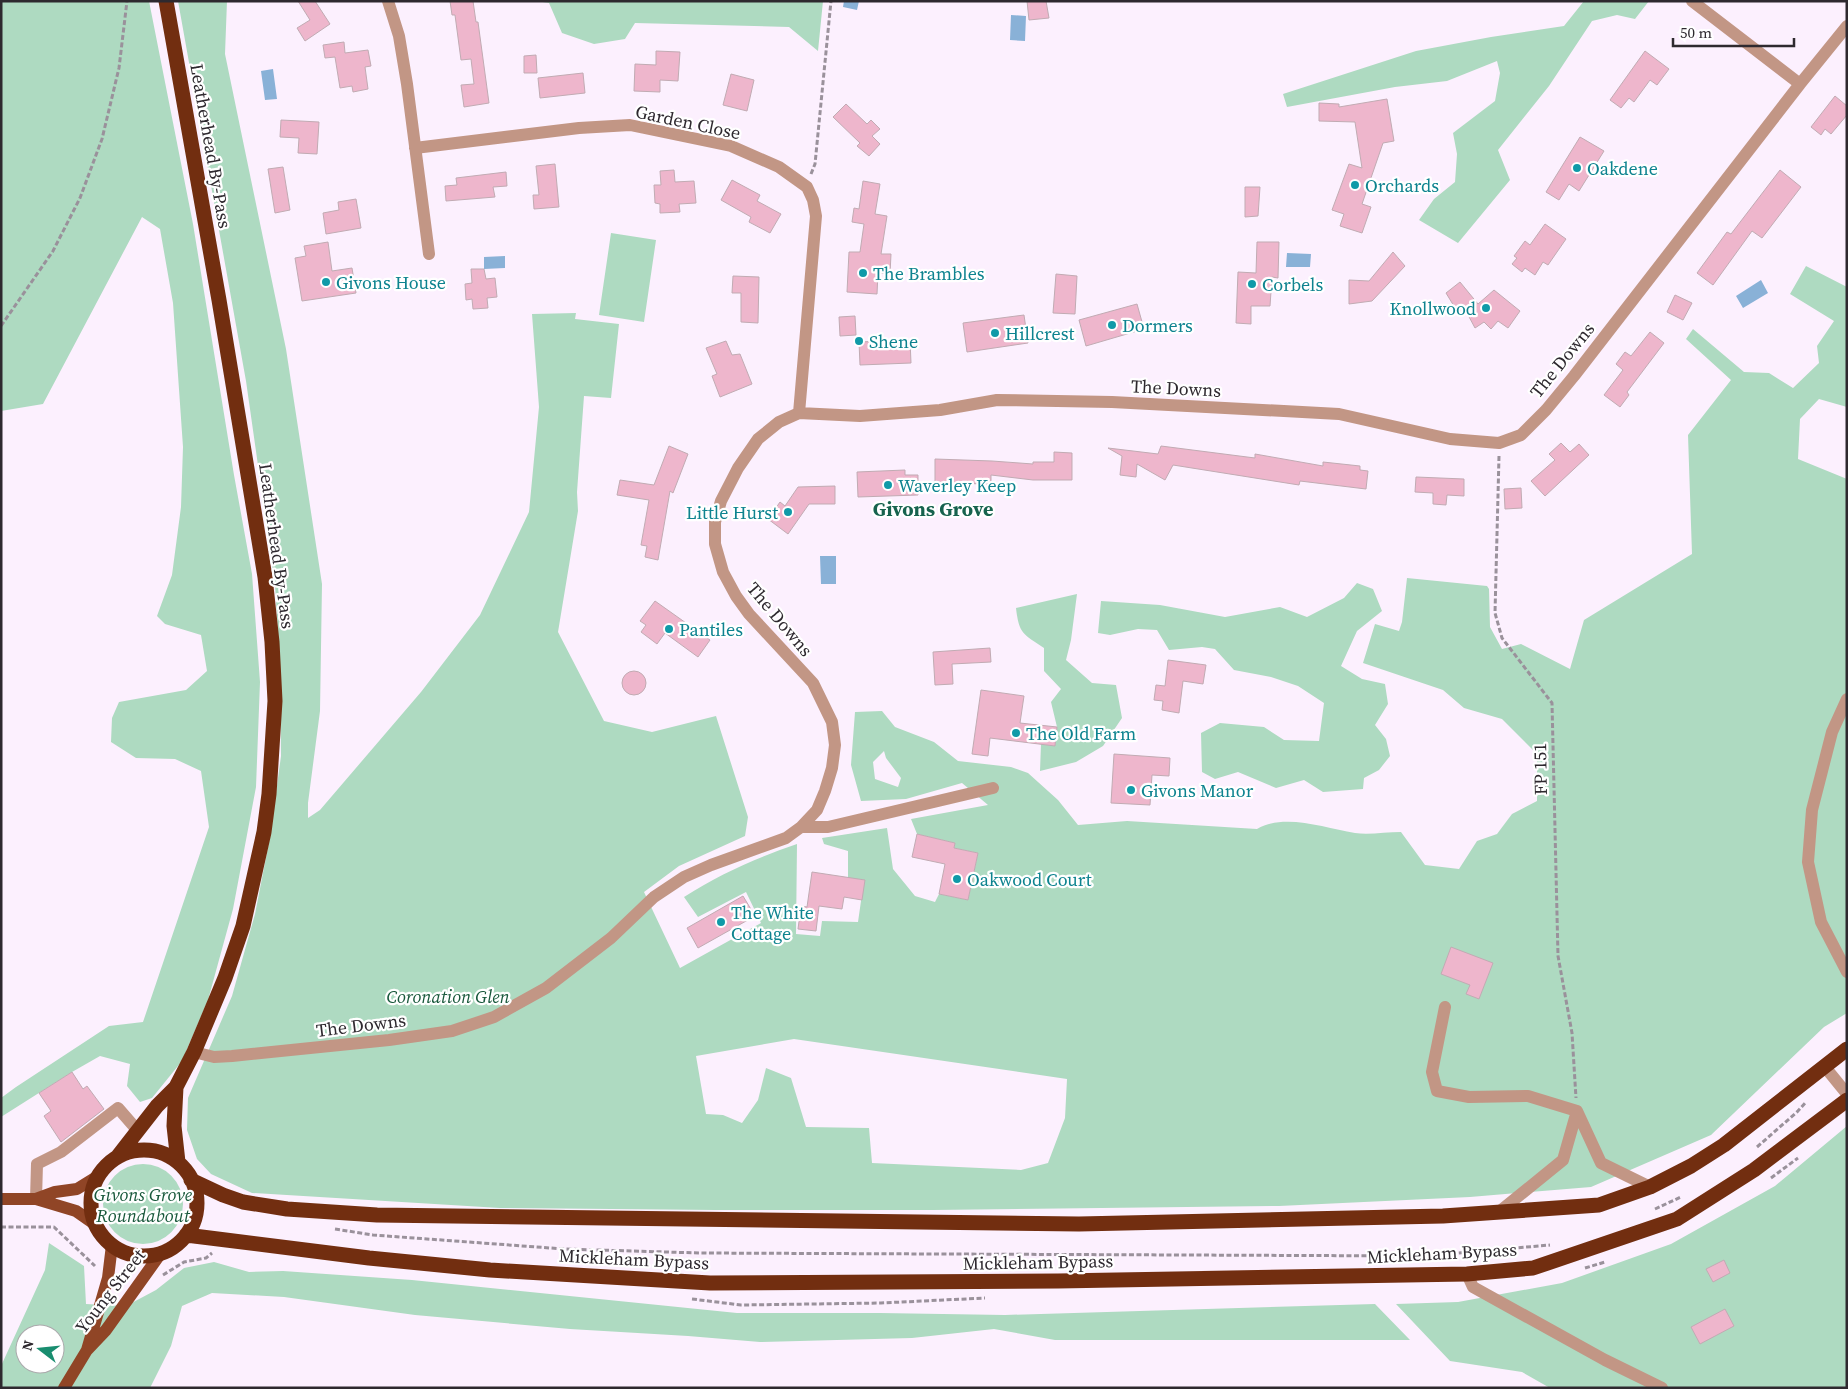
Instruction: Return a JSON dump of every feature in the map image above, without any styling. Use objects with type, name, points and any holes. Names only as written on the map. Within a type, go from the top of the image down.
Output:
[{"type":"highway","name":"Leatherhead By-Pass","points":[[118,1156],[157,1106],[176,1087],[194,1052],[225,978],[243,926],[264,832],[269,794],[275,701],[272,642],[265,577],[166,1]]},
{"type":"highway","name":"Mickleham Bypass","points":[[191,1180],[223,1195],[244,1202],[287,1209],[377,1215],[1080,1224],[1433,1216],[1600,1205],[1650,1187],[1691,1166],[1724,1145],[1847,1049]]},
{"type":"highway","name":"Leatherhead By-Pass","points":[[176,1087],[174,1126],[178,1162]]},
{"type":"highway","name":"Mickleham Bypass","points":[[186,1235],[369,1258],[490,1270],[710,1283],[1058,1281],[1468,1274],[1533,1268],[1677,1219],[1754,1170],[1847,1100]]},
{"type":"highway","points":[[145,1150],[162,1153],[178,1162],[186,1170],[196,1194],[196,1208],[193,1222],[186,1235],[175,1246],[162,1253],[144,1256],[127,1253],[112,1245],[102,1236],[91,1209],[92,1192],[98,1176],[118,1156],[133,1151],[145,1150]]},
{"type":"main road","points":[[36,1199],[55,1192],[78,1189],[98,1176]]},
{"type":"main road","points":[[1,1198],[36,1199],[76,1210],[96,1225]]},
{"type":"main road","name":"Young Street","points":[[87,1350],[108,1278],[112,1245]]},
{"type":"main road","name":"Young Street","points":[[64,1388],[87,1350],[106,1330],[162,1253]]},
{"type":"street","points":[[388,1],[399,36],[429,254]]},
{"type":"street","points":[[1692,1],[1800,84]]},
{"type":"street","name":"The Downs","points":[[194,1052],[214,1057],[232,1056],[389,1040],[452,1031],[494,1017],[546,988],[611,938],[654,898],[684,877],[711,864],[786,838],[801,828],[816,810],[825,791],[832,768],[835,745],[832,722],[813,683],[749,614],[736,596],[723,572],[715,544],[714,522],[720,501],[738,468],[758,440],[779,422],[799,413],[860,416],[940,410],[997,400],[1180,405],[1339,414],[1450,439],[1499,443],[1521,435],[1546,410],[1847,26]]},
{"type":"street","name":"Garden Close","points":[[415,148],[579,128],[630,125],[731,146],[779,167],[807,187]]},
{"type":"street","points":[[799,413],[816,216],[813,200],[807,187]]},
{"type":"street","points":[[1847,700],[1832,732],[1812,810],[1808,862],[1821,922],[1847,972]]},
{"type":"street","name":"The Downs","points":[[801,828],[828,827],[993,788]]},
{"type":"street","points":[[1445,1007],[1432,1072],[1437,1091],[1469,1098],[1528,1096],[1577,1111],[1601,1162],[1650,1187]]},
{"type":"street","points":[[1825,1067],[1847,1094]]},
{"type":"street","points":[[36,1199],[38,1164],[61,1152],[118,1108],[138,1131]]},
{"type":"street","points":[[1499,1212],[1563,1160],[1577,1111]]},
{"type":"street","points":[[1468,1274],[1473,1287],[1605,1360],[1662,1388]]},
{"type":"path","points":[[1,326],[53,251],[80,198],[102,140],[119,68],[127,1]]},
{"type":"path","points":[[807,187],[815,164],[831,1]]},
{"type":"path","name":"FP 151","points":[[1499,443],[1495,613],[1502,638],[1552,703],[1558,956],[1572,1033],[1577,1111]]},
{"type":"path","points":[[1,1227],[54,1227],[108,1278]]},
{"type":"green space","points":[[1,1],[149,1],[193,224],[252,574],[260,682],[256,787],[233,909],[208,1000],[182,1061],[152,1098],[140,1102],[127,1086],[130,1064],[100,1056],[1,1117],[1,1098],[16,1087],[109,1026],[143,1022],[209,827],[201,771],[175,759],[136,758],[111,742],[112,718],[119,702],[186,690],[207,671],[201,635],[165,624],[157,616],[172,575],[181,507],[183,447],[173,303],[160,229],[142,217],[43,404],[1,411]]},
{"type":"green space","name":"Coronation Glen","points":[[178,1],[227,1],[225,54],[286,349],[322,584],[320,711],[308,803],[308,818],[320,810],[421,692],[480,615],[529,512],[539,407],[532,314],[576,313],[575,319],[619,324],[611,398],[584,396],[577,492],[578,511],[558,632],[604,721],[652,732],[716,716],[748,817],[745,836],[679,866],[644,892],[680,968],[761,923],[746,892],[698,917],[684,897],[739,867],[797,844],[796,934],[820,936],[822,921],[858,922],[864,880],[848,878],[848,851],[824,844],[822,838],[887,828],[893,869],[915,896],[935,902],[939,894],[968,900],[978,853],[954,848],[955,843],[917,834],[911,819],[988,805],[962,783],[906,799],[861,801],[851,765],[855,712],[882,711],[895,727],[934,742],[958,761],[1011,767],[1028,773],[1058,800],[1078,825],[1127,821],[1257,829],[1268,824],[1292,822],[1360,834],[1401,832],[1425,865],[1459,869],[1477,841],[1497,834],[1512,814],[1537,801],[1537,754],[1502,719],[1464,708],[1443,690],[1363,663],[1375,624],[1399,631],[1402,622],[1407,578],[1487,586],[1489,589],[1490,627],[1502,649],[1521,644],[1570,669],[1584,620],[1692,554],[1688,435],[1731,380],[1686,339],[1693,329],[1744,372],[1769,373],[1793,388],[1819,363],[1817,346],[1834,321],[1790,294],[1806,266],[1847,287],[1847,407],[1819,399],[1800,419],[1798,459],[1847,479],[1847,1013],[1824,1027],[1711,1135],[1591,1187],[1470,1197],[1279,1206],[933,1210],[500,1208],[252,1193],[211,1174],[197,1159],[187,1130],[188,1098],[232,996],[255,914],[270,837],[281,756],[280,664],[275,585],[246,381]],"holes":[[[884,751],[886,758],[901,778],[898,787],[875,779],[873,762]],[[794,1039],[1067,1079],[1065,1118],[1048,1163],[1021,1170],[872,1163],[869,1128],[806,1127],[791,1078],[766,1068],[758,1100],[742,1123],[723,1115],[706,1114],[696,1056]]]},
{"type":"green space","points":[[536,1],[823,1],[818,51],[789,27],[635,23],[625,39],[594,44],[562,33],[549,3]]},
{"type":"green space","points":[[1584,1],[1649,1],[1635,19],[1617,15],[1592,21],[1549,86],[1498,150],[1510,180],[1458,243],[1419,220],[1434,199],[1455,182],[1457,154],[1453,133],[1495,101],[1500,73],[1497,61],[1447,81],[1395,87],[1287,107],[1283,94],[1416,51],[1564,26]]},
{"type":"green space","points":[[611,233],[656,240],[644,322],[599,315]]},
{"type":"green space","points":[[1357,583],[1373,589],[1382,611],[1357,631],[1341,666],[1362,679],[1385,684],[1388,704],[1375,725],[1386,739],[1390,756],[1379,770],[1364,778],[1363,789],[1323,792],[1304,780],[1276,788],[1238,772],[1215,779],[1202,772],[1201,733],[1220,723],[1264,727],[1284,740],[1319,741],[1324,703],[1298,686],[1271,677],[1234,670],[1215,649],[1202,647],[1169,650],[1157,630],[1138,629],[1110,635],[1098,633],[1101,601],[1160,605],[1225,617],[1280,607],[1307,617],[1344,598]]},
{"type":"green space","points":[[1077,594],[1071,640],[1066,660],[1092,683],[1116,685],[1122,718],[1103,746],[1076,762],[1040,771],[1041,744],[1055,746],[1057,727],[1051,702],[1061,689],[1044,671],[1044,648],[1031,640],[1023,632],[1016,608]]},
{"type":"green space","points":[[1847,1126],[1847,1388],[1550,1388],[1522,1372],[1450,1361],[1396,1304],[1458,1302],[1562,1283],[1671,1244],[1775,1186]]},
{"type":"green space","name":"Givons Grove Roundabout","points":[[143,1164],[158,1167],[171,1176],[180,1189],[183,1204],[180,1219],[171,1232],[158,1241],[143,1244],[128,1241],[115,1232],[106,1219],[103,1204],[106,1189],[115,1176],[128,1167]]},
{"type":"green space","points":[[49,1243],[84,1266],[86,1304],[126,1306],[156,1290],[184,1268],[214,1262],[249,1272],[283,1271],[412,1280],[737,1313],[1005,1315],[1375,1304],[1410,1340],[1055,1340],[994,1329],[912,1338],[760,1342],[570,1329],[415,1315],[284,1297],[212,1293],[182,1306],[171,1346],[150,1388],[1,1388],[1,1366],[15,1335],[15,1374],[65,1374],[65,1324],[20,1324],[45,1270]]},
{"type":"water","points":[[844,1],[859,1],[857,10],[843,7]]},
{"type":"water","points":[[1011,15],[1026,16],[1025,41],[1010,40]]},
{"type":"water","points":[[273,69],[277,99],[265,100],[261,71]]},
{"type":"water","points":[[1287,253],[1311,254],[1310,267],[1286,267]]},
{"type":"water","points":[[505,256],[505,268],[484,269],[484,257]]},
{"type":"water","points":[[1761,280],[1768,293],[1743,308],[1736,296]]},
{"type":"water","points":[[820,556],[836,556],[836,584],[821,584]]},
{"type":"building","points":[[298,1],[315,1],[330,24],[305,41],[297,28],[310,20]]},
{"type":"building","points":[[450,1],[473,1],[476,22],[478,22],[489,103],[464,107],[461,85],[474,84],[471,59],[461,60],[455,15],[452,15]]},
{"type":"building","points":[[1027,1],[1046,1],[1049,18],[1029,20]]},
{"type":"building","points":[[344,42],[345,53],[368,50],[371,66],[365,67],[368,89],[353,92],[352,86],[340,88],[335,57],[325,58],[323,45]]},
{"type":"building","points":[[656,51],[680,52],[678,81],[660,80],[660,92],[634,91],[635,64],[656,65]]},
{"type":"building","points":[[1645,51],[1669,69],[1657,85],[1650,80],[1634,102],[1629,98],[1621,108],[1610,100]]},
{"type":"building","points":[[536,55],[537,73],[524,73],[524,56]]},
{"type":"building","points":[[583,73],[585,93],[540,98],[538,78]]},
{"type":"building","points":[[731,74],[754,80],[747,111],[723,105]]},
{"type":"building","points":[[1835,96],[1847,106],[1847,115],[1831,134],[1825,129],[1821,135],[1811,127]]},
{"type":"building","points":[[1387,99],[1394,141],[1383,143],[1362,204],[1371,207],[1362,233],[1340,226],[1344,214],[1332,210],[1349,164],[1362,168],[1355,122],[1319,121],[1319,103],[1339,104],[1339,107]]},
{"type":"building","points":[[846,104],[867,124],[871,120],[880,129],[872,136],[880,144],[869,156],[857,146],[860,143],[833,117]]},
{"type":"building","points":[[281,120],[319,122],[317,154],[298,153],[299,138],[280,137]]},
{"type":"building","name":"Oakdene","points":[[1580,137],[1604,151],[1579,191],[1569,184],[1559,200],[1546,192]]},
{"type":"building","points":[[555,164],[559,207],[534,209],[533,195],[539,195],[536,166]]},
{"type":"building","points":[[283,167],[290,210],[275,213],[268,169]]},
{"type":"building","points":[[674,170],[675,182],[694,181],[696,203],[679,204],[680,212],[660,213],[660,204],[655,203],[654,185],[661,185],[660,171]]},
{"type":"building","points":[[1780,170],[1801,187],[1762,238],[1752,231],[1713,285],[1697,273],[1727,232],[1731,234]]},
{"type":"building","points":[[506,172],[507,186],[493,187],[495,197],[446,201],[445,186],[457,185],[456,178]]},
{"type":"building","points":[[732,180],[760,195],[757,201],[781,214],[770,233],[749,222],[751,217],[721,200]]},
{"type":"building","points":[[863,181],[880,184],[875,214],[887,216],[881,254],[891,254],[890,274],[878,273],[877,294],[847,292],[849,252],[860,252],[864,224],[852,222],[854,208],[859,209]]},
{"type":"building","points":[[1245,187],[1260,187],[1258,216],[1245,217]]},
{"type":"building","points":[[356,199],[361,228],[326,234],[323,213],[339,210],[338,202]]},
{"type":"building","points":[[1545,224],[1566,239],[1548,265],[1543,262],[1535,275],[1525,268],[1522,272],[1512,264],[1517,258],[1514,256],[1525,241],[1530,245]]},
{"type":"building","name":"Givons House","points":[[328,242],[332,271],[352,268],[356,293],[302,301],[295,258],[306,256],[304,246]]},
{"type":"building","name":"Corbels","points":[[1257,242],[1279,242],[1278,278],[1272,277],[1270,306],[1251,306],[1251,324],[1236,323],[1238,272],[1256,273]]},
{"type":"building","points":[[1393,252],[1405,266],[1372,301],[1349,304],[1349,280],[1369,281]]},
{"type":"building","points":[[471,269],[484,269],[486,279],[495,278],[497,297],[487,298],[488,308],[473,309],[472,299],[466,300],[465,284],[472,283]]},
{"type":"building","points":[[1056,274],[1077,276],[1075,314],[1053,313]]},
{"type":"building","points":[[733,276],[759,277],[758,323],[741,322],[741,293],[732,293]]},
{"type":"building","name":"Knollwood","points":[[1460,282],[1478,304],[1494,290],[1520,311],[1508,328],[1498,321],[1491,329],[1484,322],[1475,328],[1467,313],[1460,316],[1446,293]]},
{"type":"building","points":[[1675,295],[1692,303],[1683,320],[1667,312]]},
{"type":"building","name":"Dormers","points":[[1137,304],[1144,329],[1086,346],[1079,320]]},
{"type":"building","name":"Hillcrest","points":[[1024,315],[1028,343],[967,352],[963,323]]},
{"type":"building","points":[[855,316],[856,335],[840,336],[839,317]]},
{"type":"building","points":[[1650,332],[1664,343],[1627,392],[1629,395],[1620,407],[1604,395],[1623,370],[1616,364],[1625,352],[1631,356]]},
{"type":"building","name":"Shene","points":[[910,340],[911,363],[860,365],[859,342]]},
{"type":"building","points":[[726,341],[732,355],[740,354],[752,384],[720,397],[712,376],[717,374],[706,348]]},
{"type":"building","points":[[1561,443],[1570,452],[1579,444],[1589,455],[1545,496],[1531,481],[1555,460],[1549,454]]},
{"type":"building","points":[[669,446],[688,454],[673,493],[670,491],[658,560],[645,557],[647,546],[641,545],[649,500],[617,495],[620,480],[654,485]]},
{"type":"building","points":[[1161,446],[1255,458],[1255,454],[1323,466],[1323,462],[1360,466],[1360,470],[1368,471],[1366,489],[1300,481],[1299,485],[1173,465],[1165,480],[1137,464],[1136,477],[1120,475],[1122,456],[1108,448],[1158,454]]},
{"type":"building","points":[[1054,452],[1072,453],[1072,480],[1033,480],[991,475],[991,484],[935,483],[935,459],[1033,464],[1033,462],[1054,462]]},
{"type":"building","name":"Waverley Keep","points":[[905,470],[905,475],[918,475],[918,495],[858,497],[857,472]]},
{"type":"building","points":[[1416,477],[1464,479],[1464,496],[1447,495],[1446,505],[1433,504],[1433,493],[1415,492]]},
{"type":"building","name":"Little Hurst","points":[[835,486],[835,504],[809,504],[788,534],[768,519],[780,502],[785,506],[798,487]]},
{"type":"building","points":[[1521,488],[1522,508],[1505,509],[1504,489]]},
{"type":"building","name":"Pantiles","points":[[655,601],[710,640],[698,657],[665,633],[657,644],[641,632],[646,625],[640,621]]},
{"type":"building","points":[[990,648],[991,662],[952,664],[953,684],[935,685],[933,652]]},
{"type":"building","points":[[1168,660],[1206,665],[1203,684],[1183,681],[1179,713],[1162,710],[1163,701],[1154,700],[1156,685],[1165,686]]},
{"type":"building","points":[[634,671],[643,674],[646,683],[643,692],[634,695],[625,692],[622,683],[625,674]]},
{"type":"building","points":[[981,690],[1024,696],[1020,723],[1057,727],[1055,746],[990,738],[988,756],[972,754]]},
{"type":"building","name":"Givons Manor","points":[[1114,754],[1170,758],[1169,776],[1152,775],[1150,805],[1111,803]]},
{"type":"building","name":"Oakwood Court","points":[[917,834],[955,843],[954,848],[978,853],[968,900],[939,894],[945,864],[912,857]]},
{"type":"building","points":[[812,872],[865,880],[862,900],[844,897],[842,909],[819,906],[816,931],[798,929],[801,906],[807,907]]},
{"type":"building","name":"The White Cottage","points":[[743,896],[755,916],[698,948],[687,928]]},
{"type":"building","points":[[1451,947],[1493,963],[1479,999],[1466,994],[1470,985],[1441,974]]},
{"type":"building","points":[[72,1072],[83,1089],[87,1086],[104,1109],[61,1142],[44,1116],[51,1111],[39,1093]]},
{"type":"building","points":[[1724,1260],[1730,1273],[1713,1282],[1706,1269]]},
{"type":"building","points":[[1725,1309],[1734,1326],[1700,1344],[1691,1327]]},
{"type":"place","name":"Oakdene","points":[[1577,168]]},
{"type":"place","name":"Orchards","points":[[1355,185]]},
{"type":"place","name":"The Brambles","points":[[863,273]]},
{"type":"place","name":"Givons House","points":[[326,282]]},
{"type":"place","name":"Corbels","points":[[1252,284]]},
{"type":"place","name":"Knollwood","points":[[1486,308]]},
{"type":"place","name":"Dormers","points":[[1112,325]]},
{"type":"place","name":"Hillcrest","points":[[995,333]]},
{"type":"place","name":"Shene","points":[[859,341]]},
{"type":"place","name":"Waverley Keep","points":[[888,485]]},
{"type":"place","name":"Little Hurst","points":[[788,512]]},
{"type":"place","name":"Pantiles","points":[[669,629]]},
{"type":"place","name":"The Old Farm","points":[[1016,733]]},
{"type":"place","name":"Givons Manor","points":[[1131,790]]},
{"type":"place","name":"Oakwood Court","points":[[957,879]]},
{"type":"place","name":"The White Cottage","points":[[721,922]]},
{"type":"district","name":"Givons Grove","points":[[933,509]]}]
